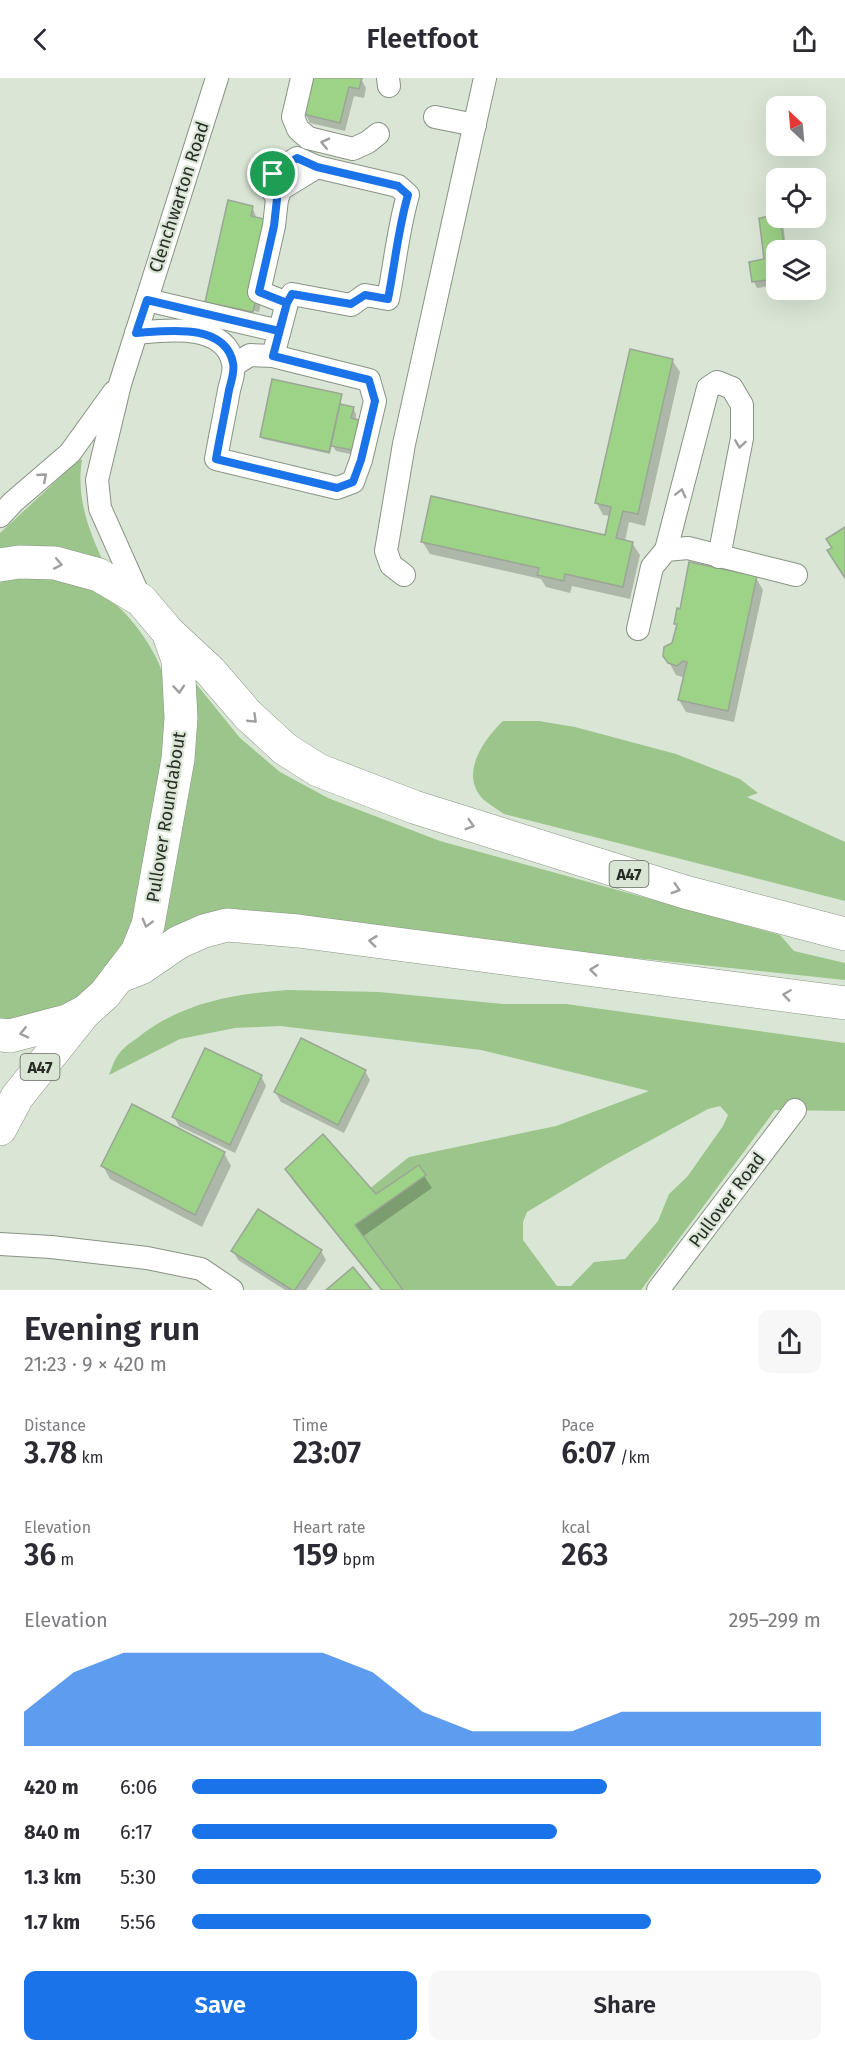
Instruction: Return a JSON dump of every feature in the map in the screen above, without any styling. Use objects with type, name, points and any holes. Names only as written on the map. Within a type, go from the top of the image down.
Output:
[{"type":"highway","name":"Pullover Roundabout","points":[[0,565],[19,562],[55,563],[99,575],[141,600],[168,632],[178,660],[181,718],[178,759],[148,926],[137,952],[105,993],[87,1011],[67,1021],[35,1031],[10,1036],[0,1035]]},
{"type":"highway","name":"A47","points":[[168,632],[210,671],[248,715],[285,749],[318,770],[414,807],[684,892],[845,934]]},
{"type":"highway","points":[[118,977],[141,968],[178,942],[204,931],[227,925],[298,931],[845,1003]]},
{"type":"highway","name":"A47","points":[[0,1129],[28,1082],[87,1011]]},
{"type":"street","name":"Clenchwarton Road","points":[[141,600],[100,508],[97,480],[120,384],[216,78]]},
{"type":"street","points":[[302,78],[293,117],[298,129],[308,138],[354,149],[378,134]]},
{"type":"street","points":[[404,575],[391,565],[386,551],[404,444],[485,78]]},
{"type":"street","points":[[435,117],[475,125]]},
{"type":"street","points":[[317,167],[398,186],[408,195],[399,226],[396,262],[388,299],[365,295],[351,304],[290,298],[259,292],[274,226],[277,199],[281,189],[317,167]]},
{"type":"street","points":[[273,356],[290,298]]},
{"type":"street","points":[[147,300],[279,331]]},
{"type":"street","points":[[136,333],[167,330],[195,332],[216,338],[229,349],[234,365],[216,459],[337,488],[353,482],[361,460],[375,401],[369,380],[273,356],[250,356],[234,365]]},
{"type":"street","points":[[638,629],[652,567],[666,550],[708,388],[717,382],[732,388],[742,405],[742,438],[719,557]]},
{"type":"street","name":"Clenchwarton Road","points":[[0,516],[70,453],[120,384]]},
{"type":"street","points":[[666,550],[688,548],[796,575]]},
{"type":"street","name":"Pullover Road","points":[[658,1290],[795,1110]]},
{"type":"street","points":[[0,1244],[51,1247],[147,1258],[201,1269],[232,1290]]},
{"type":"green space","points":[[80,459],[82,460],[82,499],[103,561],[0,552],[0,533]]},
{"type":"green space","points":[[46,576],[97,592],[124,612],[144,636],[159,663],[167,689],[168,721],[134,916],[117,960],[82,1001],[0,1024],[0,581]]},
{"type":"green space","points":[[189,675],[240,738],[280,772],[328,798],[440,841],[780,935],[794,951],[845,963],[845,980],[327,926],[152,944]]},
{"type":"green space","points":[[503,721],[539,721],[575,727],[676,754],[740,779],[758,793],[747,797],[845,842],[845,901],[504,814],[484,800],[473,780],[477,758],[482,747]]},
{"type":"green space","points":[[287,990],[379,992],[503,1004],[566,1004],[845,1043],[845,1111],[775,1110],[641,1290],[403,1290],[355,1225],[426,1175],[418,1165],[353,1224],[348,1206],[409,1157],[556,1126],[649,1091],[481,1050],[280,1026],[235,1028],[180,1039],[109,1075],[116,1058],[125,1047],[170,1017],[207,1002],[246,994]],"holes":[[[720,1106],[728,1115],[723,1126],[687,1177],[669,1194],[658,1221],[625,1259],[594,1262],[571,1286],[557,1286],[523,1240],[523,1222],[527,1212],[607,1164],[708,1109]]]},
{"type":"building","points":[[303,78],[362,78],[359,89],[349,87],[340,123],[303,114]]},
{"type":"building","points":[[228,200],[253,206],[251,216],[273,221],[253,312],[205,302]]},
{"type":"building","points":[[766,217],[766,228],[782,228],[783,240],[766,240],[766,280],[752,282],[749,262],[764,259],[759,218]]},
{"type":"building","points":[[630,349],[673,359],[638,514],[623,511],[616,538],[633,542],[623,587],[565,574],[564,581],[537,575],[539,568],[421,542],[431,496],[605,535],[611,507],[595,503]]},
{"type":"building","points":[[272,379],[342,394],[329,452],[260,437]]},
{"type":"building","points":[[340,404],[354,407],[351,418],[359,420],[352,450],[331,446]]},
{"type":"building","points":[[845,527],[845,578],[827,550],[832,548],[826,539]]},
{"type":"building","points":[[689,562],[757,576],[728,711],[678,700],[687,662],[683,661],[677,666],[668,663],[663,656],[664,647],[672,643],[677,624],[674,624],[677,608],[680,609]]},
{"type":"building","points":[[301,1038],[366,1070],[338,1125],[274,1092]]},
{"type":"building","points":[[205,1048],[262,1075],[230,1145],[172,1117]]},
{"type":"building","points":[[132,1104],[225,1152],[195,1215],[101,1166]]},
{"type":"building","points":[[323,1134],[376,1194],[419,1165],[426,1175],[355,1225],[403,1290],[382,1290],[285,1169]]},
{"type":"building","points":[[258,1209],[322,1250],[295,1290],[231,1251]]},
{"type":"building","points":[[353,1267],[372,1290],[326,1290]]},
{"type":"route","points":[[273,174],[271,187],[277,199],[274,226],[259,292],[287,303],[279,331],[147,300],[136,333],[167,330],[195,332],[216,338],[229,349],[234,365],[216,459],[337,488],[353,482],[361,460],[375,401],[369,380],[273,356],[279,331],[292,294],[351,304],[365,295],[388,299],[396,262],[399,226],[408,195],[398,186],[317,167],[297,158],[273,174]]}]
